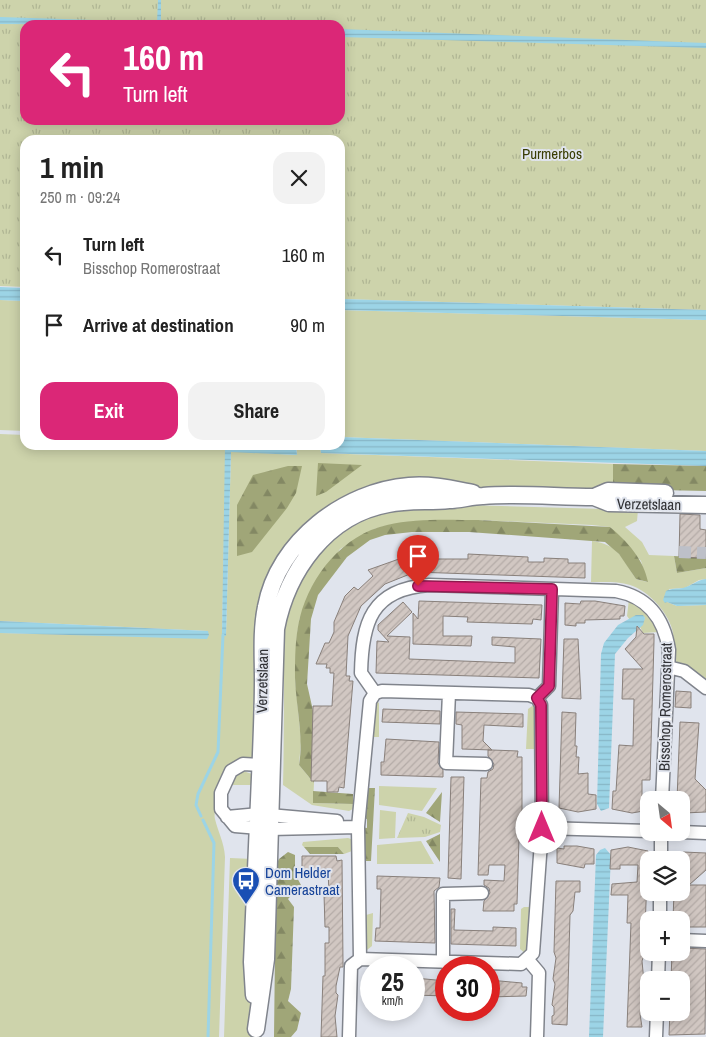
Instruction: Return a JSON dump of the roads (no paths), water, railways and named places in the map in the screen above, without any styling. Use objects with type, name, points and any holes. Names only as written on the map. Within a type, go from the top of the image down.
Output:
[{"type":"main road","name":"Verzetslaan","points":[[264,822],[260,765],[263,630],[266,605],[277,576],[307,534],[328,515],[355,500],[408,486],[427,486],[483,496]]},
{"type":"main road","name":"Verzetslaan","points":[[594,497],[608,491],[706,494]]},
{"type":"main road","name":"Verzetslaan","points":[[256,1033],[252,962],[264,822],[276,630],[283,601],[301,563],[315,545],[334,529],[361,513],[387,504],[483,496],[594,497],[609,503],[706,505]]},
{"type":"street","name":"Bisschop Romerostraat","points":[[376,693],[361,673],[362,642],[371,616],[378,606],[388,597],[402,590],[429,585],[616,591],[640,599],[650,606],[662,623],[669,650],[662,791]]},
{"type":"street","points":[[537,698],[549,686],[552,589]]},
{"type":"street","points":[[668,667],[684,671],[706,688]]},
{"type":"street","points":[[349,1037],[351,966],[360,959],[359,825],[370,701],[376,693],[382,691],[529,695],[537,698],[541,705],[542,828],[534,953],[521,964],[500,963]]},
{"type":"street","points":[[449,693],[446,763],[486,764]]},
{"type":"street","points":[[260,765],[243,764],[231,771],[221,793],[221,809],[227,817],[264,822],[359,825]]},
{"type":"street","points":[[542,828],[640,831]]},
{"type":"street","points":[[690,832],[706,833]]},
{"type":"street","points":[[443,956],[443,894],[482,893]]},
{"type":"street","points":[[690,940],[706,941]]},
{"type":"street","points":[[528,960],[539,973],[538,1037]]},
{"type":"street","points":[[656,1037],[657,1021]]},
{"type":"water","points":[[158,0],[161,0],[161,20],[157,20]]},
{"type":"water","points":[[0,17],[94,20],[20,20],[20,24],[0,24]]},
{"type":"water","points":[[345,29],[706,43],[706,48],[345,37]]},
{"type":"water","points":[[0,287],[20,288],[20,301],[0,300]]},
{"type":"water","points":[[345,299],[706,310],[706,320],[345,310]]},
{"type":"water","points":[[345,437],[706,451],[706,466],[321,453],[321,450],[345,450]]},
{"type":"water","points":[[225,450],[296,450],[297,455],[231,452],[226,636],[222,635]]},
{"type":"water","points":[[706,579],[706,605],[677,606],[665,603],[663,600],[666,591],[683,588]]},
{"type":"water","points":[[636,615],[643,615],[645,618],[643,625],[628,638],[615,654],[609,808],[601,811],[597,804],[601,654],[604,643],[618,625]]},
{"type":"water","points":[[0,621],[208,631],[209,635],[207,639],[0,633]]},
{"type":"water","points":[[605,848],[611,855],[603,1037],[589,1037],[596,855]]},
{"type":"waterway","points":[[201,816],[196,805],[198,794],[218,752],[223,635]]},
{"type":"waterway","points":[[203,820],[214,843],[208,1037]]},
{"type":"tunnel","points":[[679,552],[706,553]]},
{"type":"place","name":"Dom Helder Camerastraat","points":[[246,905]]},
{"type":"park label","name":"Purmerbos","points":[[552,153]]}]
